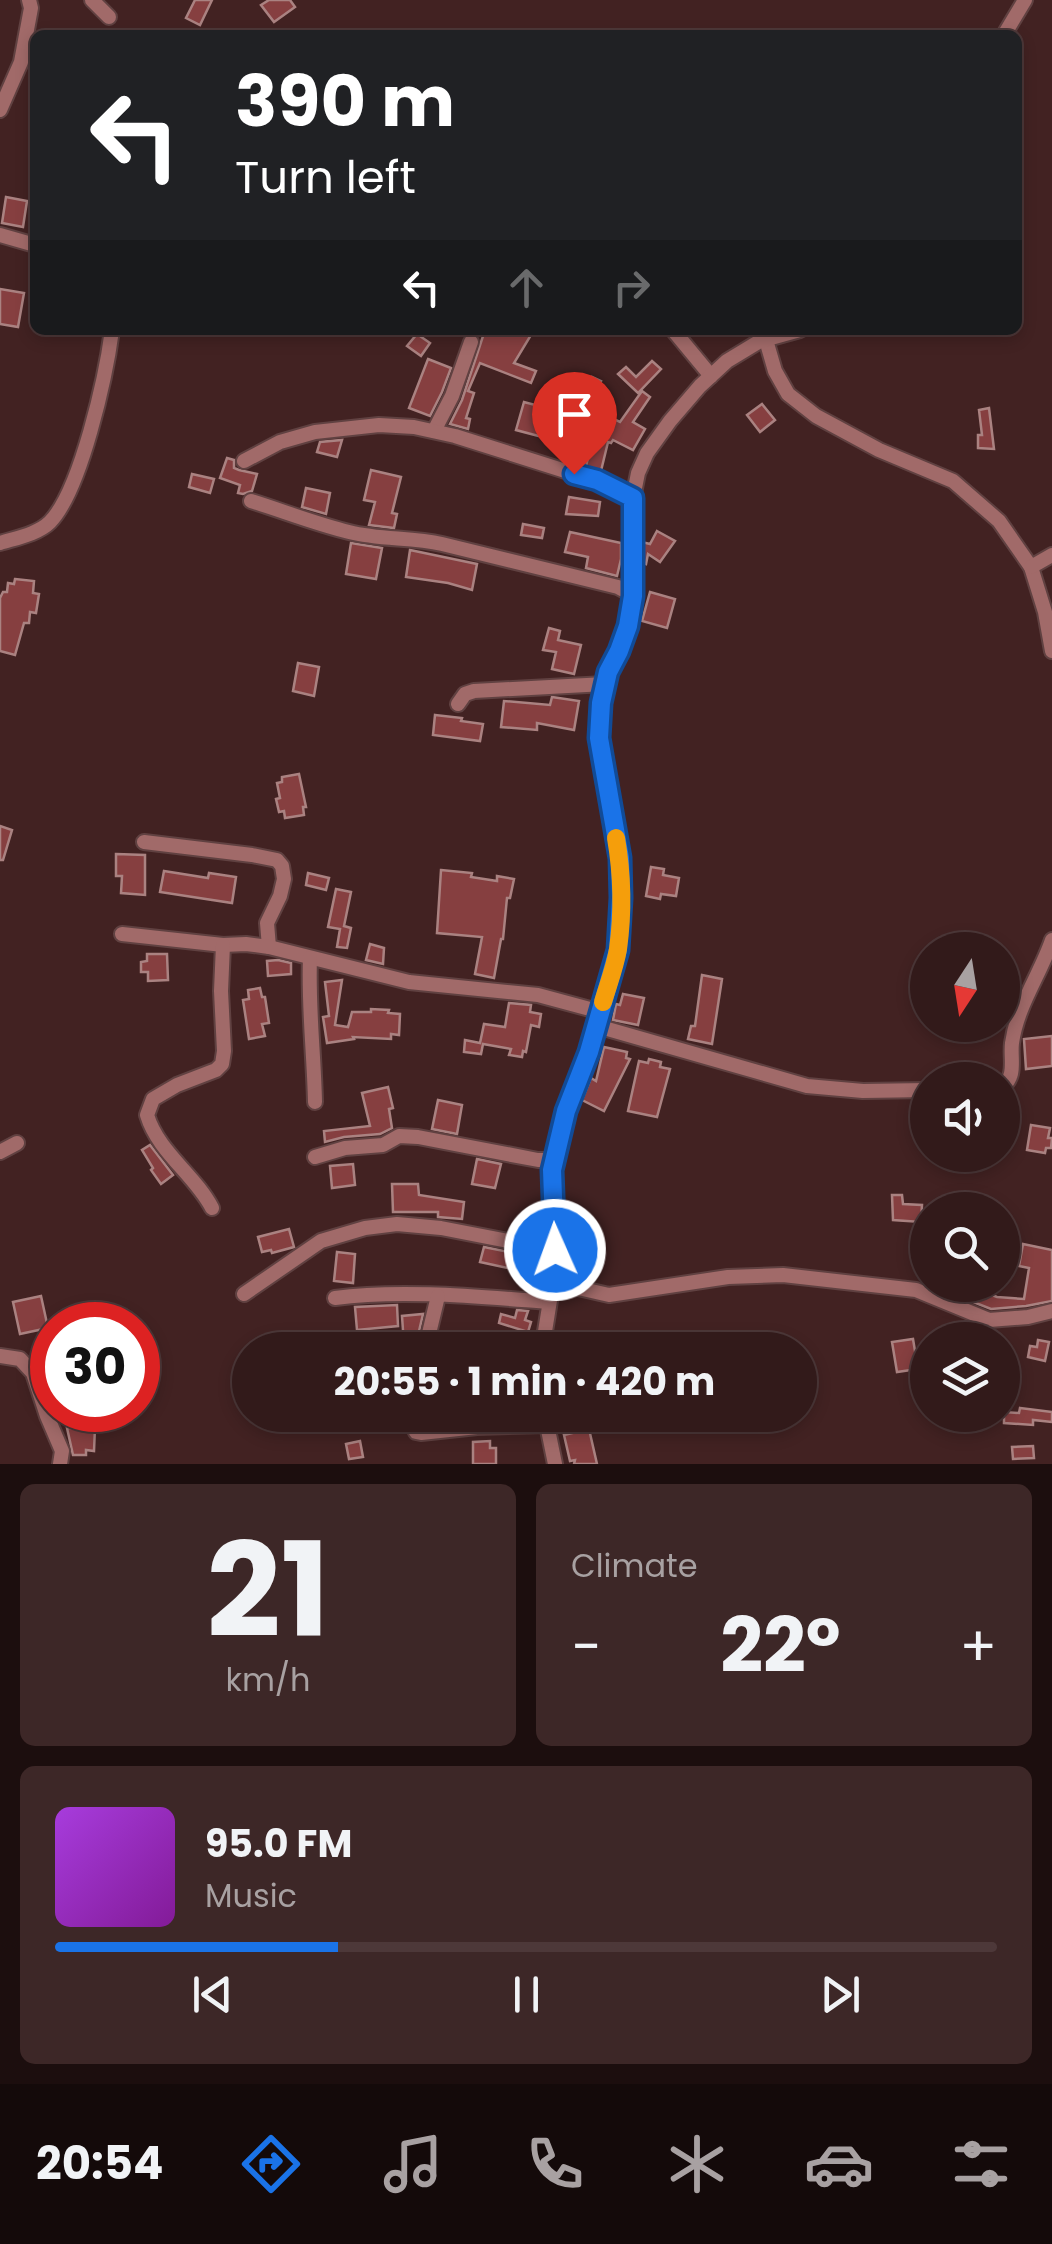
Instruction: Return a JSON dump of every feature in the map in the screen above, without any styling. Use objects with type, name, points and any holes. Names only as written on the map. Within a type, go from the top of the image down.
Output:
[{"type":"street","points":[[0,110],[21,62],[29,0]]},
{"type":"street","points":[[92,0],[110,16]]},
{"type":"street","points":[[1007,30],[1025,0]]},
{"type":"street","points":[[0,235],[30,244]]},
{"type":"street","points":[[0,543],[47,526],[63,506],[82,458],[111,335]]},
{"type":"street","points":[[677,335],[711,376]]},
{"type":"street","points":[[545,1332],[555,1250],[552,1170],[566,1111],[599,1019],[618,950],[620,858],[599,738],[605,684],[628,626],[633,596],[633,498],[638,473],[670,421],[711,376],[728,361],[783,335]]},
{"type":"street","points":[[766,340],[775,371],[788,394],[816,416],[879,450],[953,482],[999,521],[1031,567],[1052,650]]},
{"type":"street","points":[[434,432],[472,342]]},
{"type":"street","points":[[244,462],[280,442],[316,432],[379,426],[414,428],[455,436],[597,480],[633,498]]},
{"type":"street","points":[[250,501],[346,532],[442,544],[618,587],[633,596]]},
{"type":"street","points":[[1031,567],[1052,555]]},
{"type":"street","points":[[458,704],[465,694],[474,692],[605,684]]},
{"type":"street","points":[[144,842],[277,860],[284,879],[266,923],[268,946]]},
{"type":"street","points":[[122,934],[268,946],[409,982],[538,996],[807,1086],[910,1090]]},
{"type":"street","points":[[1012,1062],[1012,1043],[1026,994],[1052,940]]},
{"type":"street","points":[[212,1208],[156,1136],[148,1115],[153,1099],[222,1064],[223,945]]},
{"type":"street","points":[[310,958],[308,1001],[315,1102]]},
{"type":"street","points":[[315,1157],[345,1148],[383,1145],[400,1136],[554,1160]]},
{"type":"street","points":[[0,1152],[17,1143]]},
{"type":"street","points":[[244,1294],[321,1241],[365,1228],[398,1224],[441,1228],[555,1250]]},
{"type":"street","points":[[552,1282],[609,1295],[728,1277],[782,1275],[916,1290],[989,1320],[1028,1318],[1052,1311]]},
{"type":"street","points":[[334,1298],[438,1296],[550,1302]]},
{"type":"street","points":[[429,1332],[438,1296]]},
{"type":"street","points":[[0,1356],[20,1359],[33,1374],[62,1451],[60,1464]]},
{"type":"street","points":[[548,1432],[555,1464]]},
{"type":"building","points":[[195,0],[212,0],[200,25],[186,18]]},
{"type":"building","points":[[269,0],[290,0],[295,7],[274,22],[261,5]]},
{"type":"building","points":[[6,197],[27,201],[23,227],[2,223]]},
{"type":"building","points":[[0,289],[24,293],[18,327],[0,324]]},
{"type":"building","points":[[416,335],[430,343],[421,356],[407,346]]},
{"type":"building","points":[[483,335],[531,335],[514,363],[536,371],[531,383],[480,363],[468,391],[474,393],[466,418],[470,419],[468,429],[450,424]]},
{"type":"building","points":[[428,359],[451,368],[430,416],[409,408]]},
{"type":"building","points":[[652,361],[661,369],[638,393],[618,374],[626,367],[636,377]]},
{"type":"building","points":[[592,377],[601,381],[593,398],[608,407],[605,412],[573,399],[579,389],[585,393]]},
{"type":"building","points":[[642,391],[650,397],[633,422],[645,429],[633,450],[613,440],[608,442],[601,471],[586,466],[588,458],[564,452],[571,427],[550,423],[546,438],[516,430],[524,402],[588,419],[592,409],[620,422]]},
{"type":"building","points":[[762,404],[775,420],[760,432],[747,415]]},
{"type":"building","points":[[989,408],[994,449],[978,448],[978,435],[982,435],[979,410]]},
{"type":"building","points":[[342,440],[337,457],[317,452],[320,442]]},
{"type":"building","points":[[227,458],[234,460],[234,468],[257,474],[252,491],[238,493],[240,485],[220,478]]},
{"type":"building","points":[[371,470],[401,477],[392,513],[397,514],[394,528],[369,525],[375,502],[364,500]]},
{"type":"building","points":[[192,474],[214,479],[210,493],[189,487]]},
{"type":"building","points":[[306,488],[330,493],[326,514],[302,507]]},
{"type":"building","points":[[569,497],[600,502],[598,516],[566,514]]},
{"type":"building","points":[[523,524],[544,528],[542,538],[521,535]]},
{"type":"building","points":[[657,531],[675,541],[660,562],[648,554],[646,564],[643,563],[642,542],[650,544]]},
{"type":"building","points":[[570,532],[621,543],[617,576],[586,568],[588,557],[565,552]]},
{"type":"building","points":[[351,543],[382,548],[376,579],[346,574]]},
{"type":"building","points":[[410,550],[477,564],[472,590],[406,577]]},
{"type":"building","points":[[15,579],[34,581],[33,593],[39,594],[36,613],[30,612],[29,623],[24,623],[15,655],[0,651],[0,598],[7,592],[8,583],[14,584]]},
{"type":"building","points":[[650,592],[675,599],[667,628],[642,621]]},
{"type":"building","points":[[549,628],[560,631],[558,640],[581,645],[574,674],[552,669],[556,652],[543,650]]},
{"type":"building","points":[[298,663],[319,667],[314,696],[293,691]]},
{"type":"building","points":[[552,697],[579,701],[574,730],[537,723],[537,730],[501,727],[504,701],[550,705]]},
{"type":"building","points":[[435,715],[483,724],[480,741],[433,735]]},
{"type":"building","points":[[299,774],[304,815],[285,818],[276,799],[280,798],[277,783],[282,782],[282,777]]},
{"type":"building","points":[[0,826],[12,830],[3,860],[0,860]]},
{"type":"building","points":[[116,854],[145,855],[145,895],[121,893],[122,876],[116,876]]},
{"type":"building","points":[[651,867],[664,869],[663,875],[679,878],[676,896],[646,896]]},
{"type":"building","points":[[441,870],[472,873],[471,877],[497,881],[497,876],[514,879],[507,898],[494,978],[475,974],[482,937],[437,933]]},
{"type":"building","points":[[164,871],[208,878],[209,873],[236,877],[232,903],[160,892]]},
{"type":"building","points":[[308,873],[329,878],[326,890],[306,885]]},
{"type":"building","points":[[336,889],[351,892],[344,926],[351,928],[347,948],[337,947],[340,929],[328,927]]},
{"type":"building","points":[[370,944],[384,948],[383,964],[366,960]]},
{"type":"building","points":[[147,954],[167,954],[168,980],[148,981],[148,972],[141,972],[141,962],[147,961]]},
{"type":"building","points":[[267,961],[291,963],[291,974],[268,976]]},
{"type":"building","points":[[702,975],[722,979],[712,1044],[688,1039],[691,1026],[695,1026]]},
{"type":"building","points":[[342,980],[335,1025],[348,1027],[352,1012],[389,1010],[388,1013],[400,1014],[399,1035],[391,1034],[391,1039],[353,1037],[327,1043],[323,1017],[329,1016],[325,982]]},
{"type":"building","points":[[260,988],[269,1023],[262,1024],[265,1036],[249,1039],[243,1000],[249,999],[248,990]]},
{"type":"building","points":[[623,994],[644,998],[638,1025],[613,1020]]},
{"type":"building","points":[[509,1003],[531,1005],[530,1012],[541,1014],[539,1027],[531,1025],[522,1057],[509,1055],[511,1049],[483,1044],[481,1054],[464,1052],[465,1040],[480,1043],[484,1024],[505,1027]]},
{"type":"building","points":[[1052,1036],[1052,1066],[1026,1069],[1024,1039]]},
{"type":"building","points":[[604,1047],[627,1052],[626,1058],[630,1059],[604,1111],[582,1100],[591,1078],[596,1081]]},
{"type":"building","points":[[649,1059],[670,1069],[657,1117],[628,1111],[639,1061],[648,1063]]},
{"type":"building","points":[[388,1087],[392,1128],[380,1134],[325,1142],[324,1131],[370,1126],[362,1093]]},
{"type":"building","points":[[438,1100],[462,1105],[457,1134],[432,1129]]},
{"type":"building","points":[[1031,1125],[1050,1128],[1051,1148],[1046,1148],[1045,1153],[1027,1150]]},
{"type":"building","points":[[150,1145],[173,1175],[161,1184],[142,1150]]},
{"type":"building","points":[[477,1159],[501,1164],[495,1188],[472,1184]]},
{"type":"building","points":[[353,1164],[355,1185],[332,1188],[330,1166]]},
{"type":"building","points":[[392,1184],[418,1184],[419,1195],[464,1202],[462,1219],[438,1217],[438,1212],[393,1212]]},
{"type":"building","points":[[892,1195],[902,1195],[903,1204],[910,1204],[910,1221],[893,1220]]},
{"type":"building","points":[[571,1220],[588,1223],[584,1248],[592,1249],[588,1272],[569,1269],[574,1241],[567,1239]]},
{"type":"building","points":[[289,1229],[294,1247],[262,1252],[258,1237]]},
{"type":"building","points":[[1023,1244],[1052,1250],[1052,1301],[991,1309],[973,1302],[1024,1299],[1029,1268],[1020,1266]]},
{"type":"building","points":[[484,1247],[529,1256],[526,1272],[480,1262]]},
{"type":"building","points":[[337,1252],[355,1254],[353,1283],[334,1281]]},
{"type":"building","points":[[41,1296],[42,1302],[30,1302],[30,1332],[20,1334],[13,1302]]},
{"type":"building","points":[[397,1305],[398,1326],[357,1330],[355,1307]]},
{"type":"building","points":[[517,1310],[528,1311],[528,1332],[499,1323],[501,1314],[515,1318]]},
{"type":"building","points":[[423,1314],[419,1332],[403,1332],[402,1316]]},
{"type":"building","points":[[910,1339],[910,1370],[897,1372],[892,1342]]},
{"type":"building","points":[[1038,1340],[1049,1342],[1045,1361],[1028,1357],[1030,1346],[1037,1347]]},
{"type":"building","points":[[1020,1408],[1052,1412],[1052,1422],[1033,1420],[1033,1425],[1020,1424]]},
{"type":"building","points":[[68,1432],[95,1432],[94,1451],[73,1455]]},
{"type":"building","points":[[590,1432],[597,1464],[570,1461],[564,1435]]},
{"type":"building","points":[[360,1441],[363,1457],[349,1459],[346,1444]]},
{"type":"building","points":[[490,1441],[490,1448],[496,1448],[496,1464],[473,1464],[473,1442]]},
{"type":"building","points":[[1033,1446],[1034,1458],[1013,1459],[1012,1447]]},
{"type":"slow traffic","points":[[603,1002],[618,950],[621,898],[616,838]]},
{"type":"route","points":[[555,1250],[552,1170],[566,1111],[589,1052],[618,950],[620,858],[599,738],[608,672],[628,626],[633,596],[633,498],[597,480],[574,474]]}]
